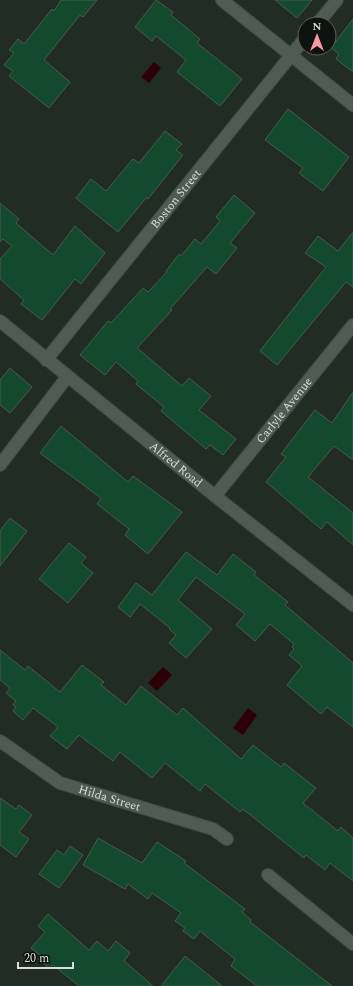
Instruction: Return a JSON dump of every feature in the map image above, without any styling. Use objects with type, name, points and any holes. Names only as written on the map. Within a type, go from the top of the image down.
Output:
[{"type":"street","points":[[222,0],[353,106]]},
{"type":"street","points":[[323,16],[336,0]]},
{"type":"street","name":"Boston Street","points":[[46,360],[297,48]]},
{"type":"street","name":"Alfred Road","points":[[0,321],[214,496],[353,605]]},
{"type":"street","name":"Carlyle Avenue","points":[[214,496],[353,325]]},
{"type":"street","points":[[0,464],[67,377]]},
{"type":"street","name":"Hilda Street","points":[[0,740],[60,783],[213,828],[228,839]]},
{"type":"street","points":[[268,875],[353,944]]},
{"type":"shaded area","points":[[154,62],[161,68],[149,83],[141,77]]},
{"type":"shaded area","points":[[163,667],[172,675],[157,691],[148,683]]},
{"type":"shaded area","points":[[248,708],[257,715],[243,735],[233,728]]},
{"type":"building","points":[[61,0],[97,0],[83,17],[80,15],[44,60],[70,82],[49,108],[9,76],[13,71],[4,65],[14,53],[9,50],[18,39],[24,44],[52,9],[54,11]]},
{"type":"building","points":[[156,0],[173,12],[171,15],[200,39],[197,43],[242,79],[220,106],[177,72],[186,60],[156,36],[152,41],[135,27]]},
{"type":"building","points":[[275,0],[312,0],[299,16],[297,16],[297,18]]},
{"type":"building","points":[[353,19],[353,72],[336,59],[339,54],[337,52],[337,40]]},
{"type":"building","points":[[288,109],[349,157],[323,191],[299,173],[303,168],[265,140]]},
{"type":"building","points":[[165,131],[182,144],[176,150],[183,155],[148,199],[146,198],[118,232],[76,198],[91,179],[106,191],[133,159],[139,163]]},
{"type":"building","points":[[234,195],[255,213],[230,243],[237,248],[216,274],[207,267],[170,309],[172,310],[137,348],[182,386],[189,378],[211,396],[199,410],[236,439],[223,455],[210,445],[206,449],[161,411],[164,407],[136,384],[138,381],[116,362],[105,375],[80,355],[108,321],[111,323],[143,288],[148,292],[167,272],[166,271],[179,254],[181,256],[195,239],[201,244],[220,221],[216,217]]},
{"type":"building","points":[[0,203],[19,219],[16,223],[53,255],[75,226],[105,253],[81,284],[75,279],[42,320],[21,304],[24,300],[0,279],[0,259],[12,246],[3,239],[0,242]]},
{"type":"building","points":[[353,232],[353,287],[346,282],[277,365],[260,351],[326,267],[305,253],[318,236],[338,251]]},
{"type":"building","points":[[10,368],[32,387],[10,413],[0,405],[0,380]]},
{"type":"building","points":[[353,392],[353,460],[334,446],[308,477],[353,513],[353,545],[327,522],[321,529],[266,482],[286,457],[281,454],[315,410],[332,423]]},
{"type":"building","points":[[61,426],[128,482],[133,476],[182,512],[148,554],[125,535],[129,529],[97,504],[101,498],[40,453]]},
{"type":"building","points":[[10,518],[27,531],[0,566],[0,531]]},
{"type":"building","points":[[69,543],[86,557],[81,563],[93,573],[68,603],[39,579]]},
{"type":"building","points":[[186,552],[217,575],[233,554],[256,572],[254,575],[288,602],[285,605],[353,663],[353,727],[327,707],[321,714],[287,685],[302,666],[289,655],[294,649],[292,647],[294,644],[270,624],[255,641],[236,625],[245,614],[196,577],[178,600],[212,629],[186,658],[169,643],[176,635],[169,629],[170,628],[140,604],[130,617],[118,607],[136,583],[152,595]]},
{"type":"building","points":[[0,650],[25,670],[28,666],[60,692],[82,665],[104,682],[101,685],[126,705],[141,686],[177,715],[183,708],[241,759],[253,745],[281,767],[284,763],[316,788],[303,803],[338,831],[341,827],[353,838],[353,881],[330,863],[325,870],[306,855],[304,858],[243,809],[240,812],[205,784],[200,791],[165,763],[152,778],[120,752],[113,761],[79,735],[67,749],[50,736],[58,727],[33,708],[23,720],[13,711],[16,707],[13,705],[16,701],[6,693],[10,688],[0,680]]},
{"type":"building","points":[[0,798],[16,809],[19,805],[32,815],[19,832],[29,839],[16,857],[0,845]]},
{"type":"building","points":[[98,838],[142,863],[157,842],[186,861],[184,863],[245,909],[242,912],[251,920],[250,922],[332,986],[257,986],[231,966],[235,959],[200,931],[194,939],[183,931],[185,928],[175,921],[181,913],[152,893],[148,899],[128,884],[125,889],[83,865]]},
{"type":"building","points":[[70,846],[83,855],[59,888],[39,874],[57,850],[64,855]]},
{"type":"building","points":[[48,914],[89,950],[97,941],[108,951],[116,941],[130,953],[124,961],[153,986],[79,986],[53,965],[50,969],[38,959],[41,956],[31,948],[45,932],[38,926]]},
{"type":"building","points":[[185,956],[222,986],[161,986]]}]
